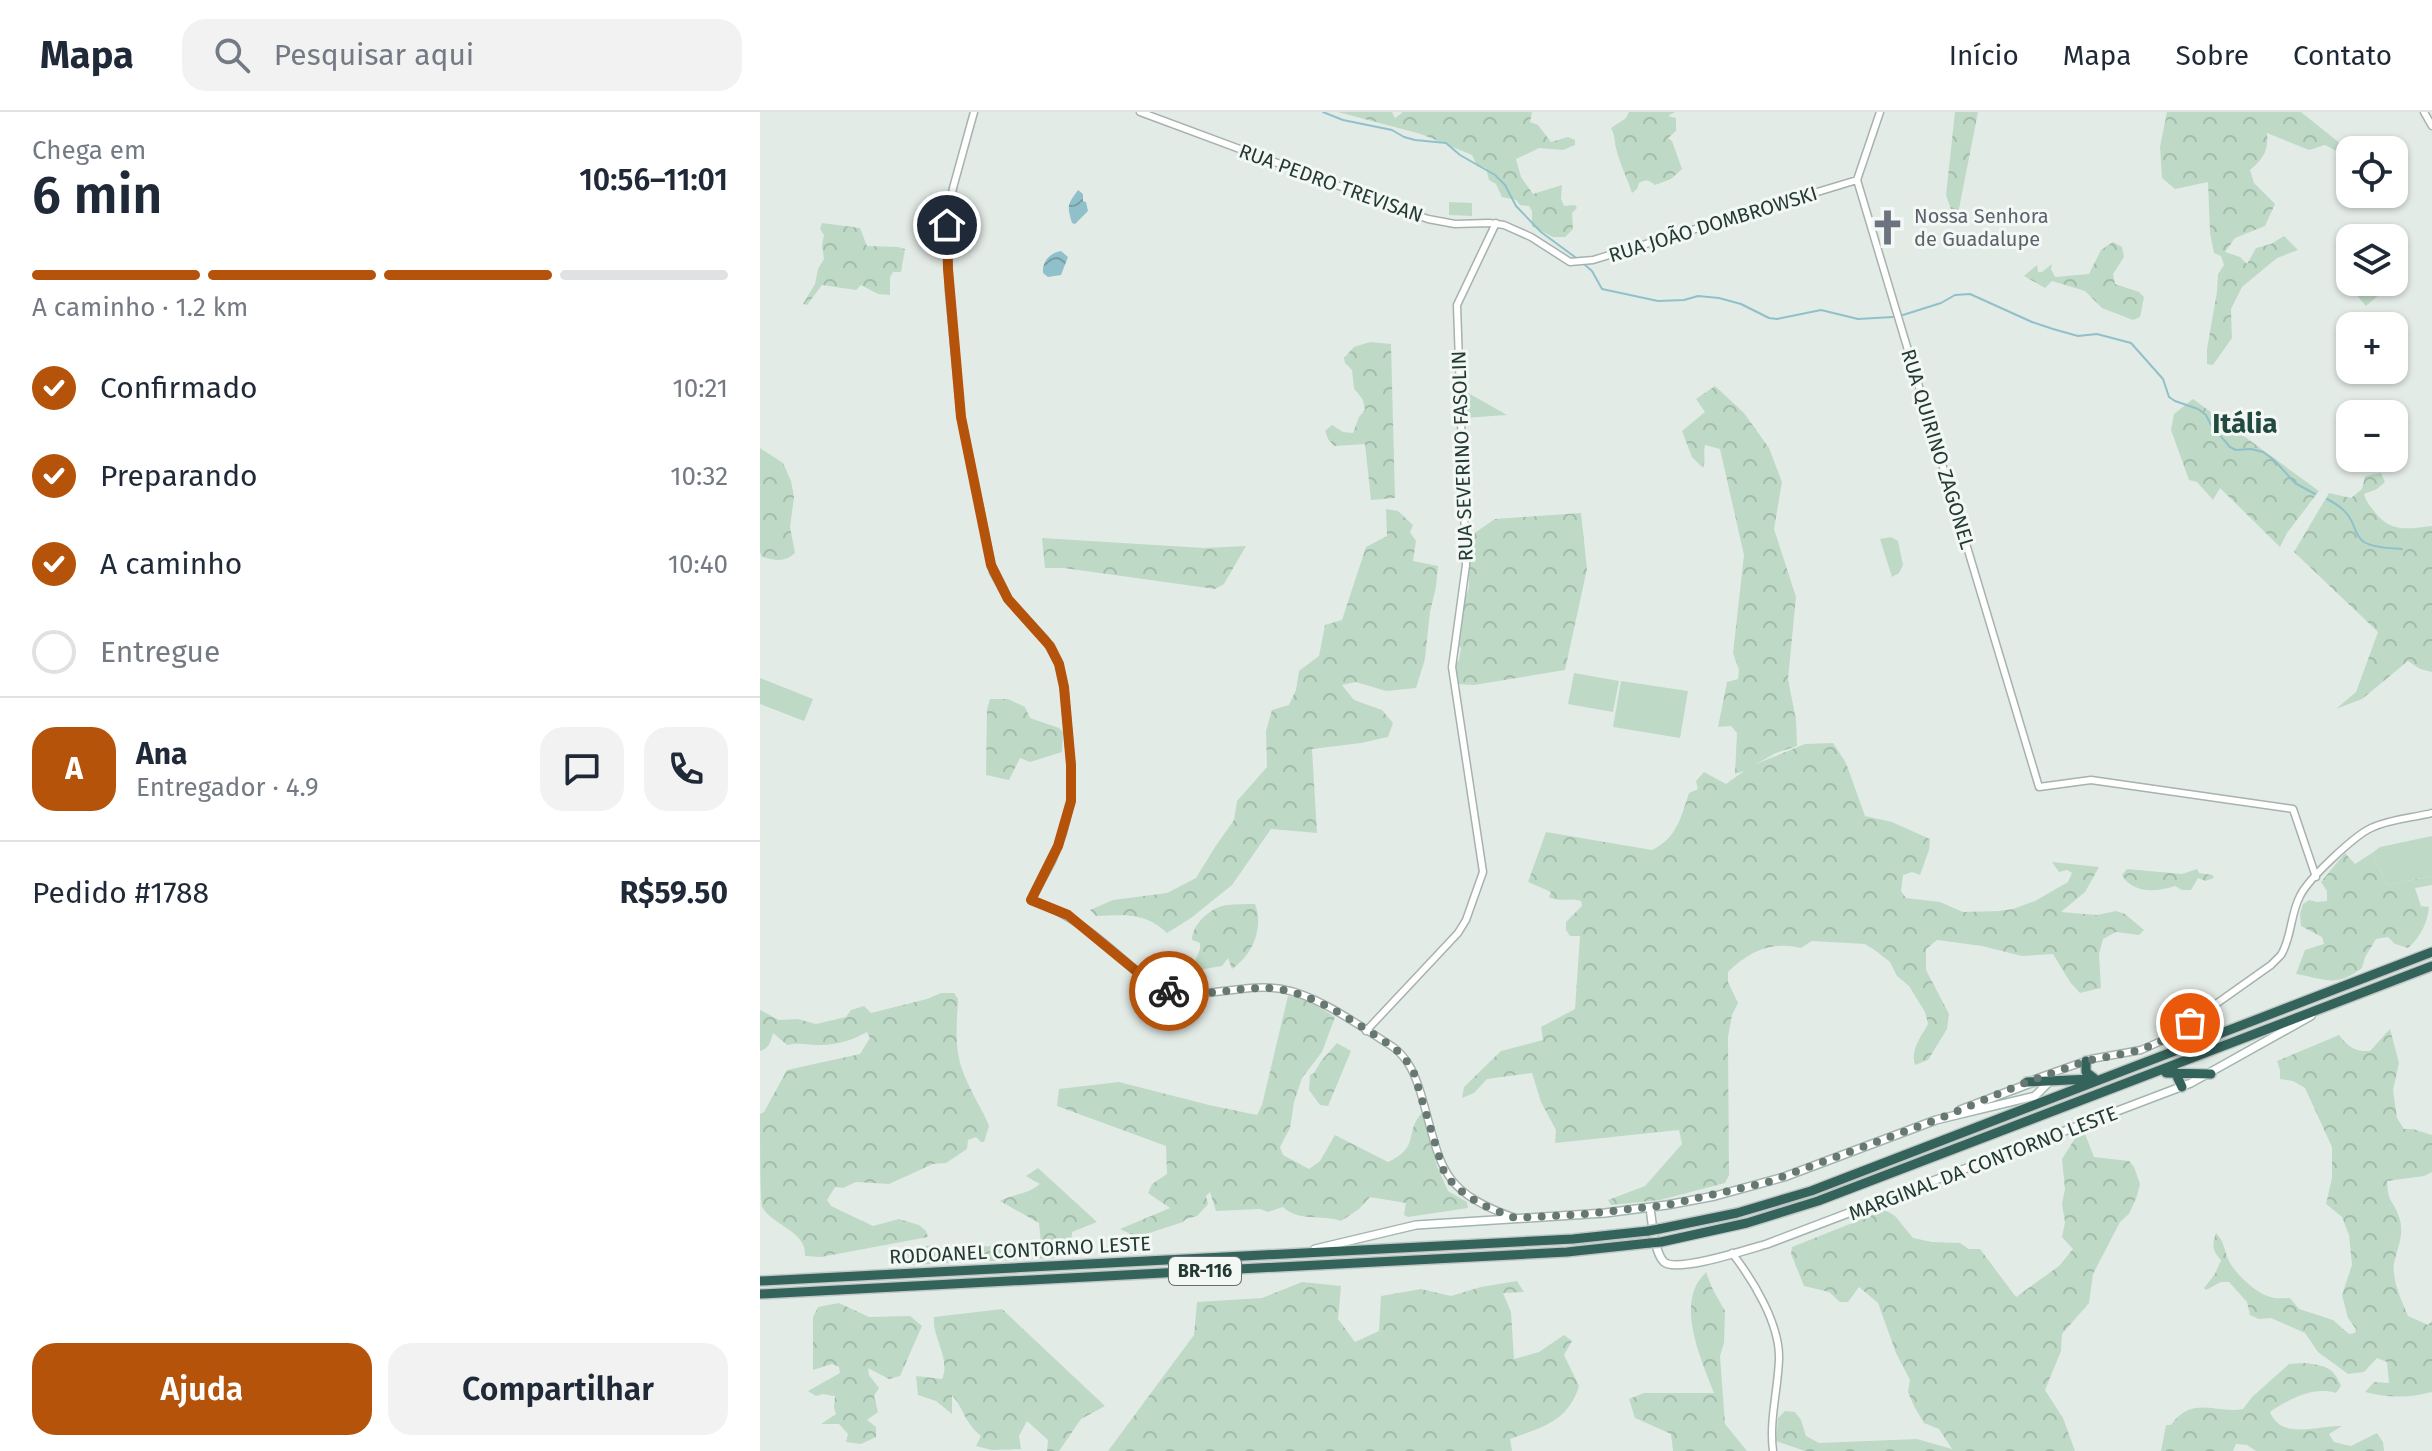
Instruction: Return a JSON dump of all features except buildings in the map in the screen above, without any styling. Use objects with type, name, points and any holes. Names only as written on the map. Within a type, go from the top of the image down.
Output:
[{"type":"highway","name":"RODOANEL CONTORNO LESTE","points":[[760,1281],[1573,1239],[1653,1230],[1737,1213],[1811,1191],[2432,952]]},
{"type":"highway","name":"RODOANEL CONTORNO LESTE","points":[[760,1294],[1567,1252],[1661,1242],[1795,1209],[2432,966]]},
{"type":"highway","points":[[2027,1082],[2094,1078],[2159,1058]]},
{"type":"highway","points":[[2086,1061],[2086,1072],[2094,1078]]},
{"type":"highway","points":[[2175,1072],[2182,1087]]},
{"type":"highway","points":[[2139,1079],[2175,1072],[2211,1074]]},
{"type":"main road","name":"MARGINAL DA CONTORNO LESTE","points":[[1650,1208],[1657,1249],[1667,1264],[1681,1265],[1801,1233],[2182,1087],[2211,1074],[2274,1035],[2340,1001]]},
{"type":"main road","points":[[1936,1120],[2039,1093],[2050,1081]]},
{"type":"main road","points":[[1293,1254],[1404,1226],[1595,1214],[1715,1196],[1768,1182],[1936,1120],[2027,1082],[2038,1085],[2039,1093]]},
{"type":"street","points":[[974,112],[953,188],[947,225],[948,280],[961,417],[993,572],[1008,599],[1045,639],[1059,664],[1071,765],[1071,801],[1063,833],[1031,900],[1068,915],[1160,988],[1189,994],[1262,988],[1287,990],[1318,1002],[1393,1047],[1408,1063],[1419,1086],[1445,1174],[1457,1188],[1480,1204],[1515,1218]]},
{"type":"street","name":"RUA PEDRO TREVISAN","points":[[1140,112],[1428,219],[1455,224],[1496,223],[1523,232],[1567,261]]},
{"type":"street","points":[[1857,180],[1880,112]]},
{"type":"street","points":[[2424,112],[2432,126]]},
{"type":"street","name":"RUA JOÃO DOMBROWSKI","points":[[1567,261],[1589,261],[1857,180]]},
{"type":"street","name":"RUA QUIRINO ZAGONEL","points":[[1857,180],[2039,787],[2091,780],[2293,809],[2316,877]]},
{"type":"street","name":"RUA SEVERINO FASOLIN","points":[[1366,1031],[1458,933],[1482,876],[1452,661],[1466,565],[1457,305],[1496,223]]},
{"type":"street","points":[[2027,1082],[2086,1061],[2141,1050],[2168,1038],[2281,955],[2300,897],[2352,841],[2371,828],[2432,813]]},
{"type":"street","points":[[2050,1081],[2060,1070]]},
{"type":"street","points":[[1480,1204],[1482,1220]]},
{"type":"street","points":[[1732,1253],[1754,1286],[1778,1344],[1771,1428],[1773,1451]]},
{"type":"green space","points":[[1338,112],[1392,112],[1395,118],[1403,112],[1532,112],[1530,122],[1538,125],[1551,142],[1568,137],[1575,140],[1575,145],[1563,150],[1539,148],[1516,159],[1521,177],[1533,194],[1562,185],[1564,206],[1575,205],[1577,208],[1572,213],[1573,229],[1565,237],[1553,237],[1532,226],[1529,206],[1502,197],[1496,184],[1489,180],[1486,168],[1477,166],[1472,155],[1421,134]]},
{"type":"green space","points":[[1629,112],[1675,112],[1668,116],[1676,118],[1676,131],[1668,138],[1672,141],[1682,169],[1671,179],[1655,185],[1641,182],[1632,193],[1611,128],[1626,118]]},
{"type":"green space","points":[[1955,112],[1978,112],[1956,224],[1946,195]]},
{"type":"green space","points":[[2167,112],[2301,112],[2336,140],[2336,151],[2325,145],[2309,150],[2267,133],[2264,154],[2250,170],[2254,183],[2275,204],[2265,226],[2235,238],[2225,252],[2240,257],[2247,264],[2256,248],[2284,236],[2298,250],[2277,258],[2242,287],[2231,309],[2232,338],[2213,365],[2207,364],[2207,349],[2218,274],[2224,265],[2221,256],[2214,253],[2210,233],[2208,182],[2175,189],[2162,178],[2160,147]]},
{"type":"green space","points":[[1449,202],[1472,203],[1472,216],[1449,215]]},
{"type":"green space","points":[[822,223],[860,228],[867,246],[905,249],[901,272],[893,272],[890,277],[890,295],[878,294],[861,285],[856,290],[822,285],[807,305],[803,304],[815,284],[824,259]]},
{"type":"green space","points":[[2113,242],[2122,247],[2124,257],[2113,274],[2115,284],[2139,292],[2144,297],[2140,317],[2133,320],[2102,308],[2085,291],[2052,281],[2045,288],[2024,276],[2037,265],[2038,272],[2042,272],[2052,264],[2055,277],[2089,274],[2101,250]]},
{"type":"green space","points":[[2357,296],[2378,296],[2366,306]]},
{"type":"green space","points":[[1370,342],[1391,344],[1395,498],[1371,500],[1365,444],[1334,446],[1325,431],[1332,425],[1343,432],[1353,433],[1365,410],[1363,400],[1354,388],[1352,370],[1344,358],[1354,347]]},
{"type":"green space","points":[[1715,386],[1744,413],[1769,448],[1782,482],[1774,529],[1796,597],[1788,679],[1796,720],[1797,746],[1756,764],[1805,744],[1833,743],[1846,763],[1865,816],[1892,822],[1930,839],[1920,875],[1912,872],[1903,875],[1901,891],[1906,898],[1940,902],[1963,912],[2013,909],[2035,901],[2068,882],[2072,873],[2067,870],[2059,872],[2052,862],[2099,867],[2085,892],[2061,912],[2097,915],[2116,911],[2125,914],[2144,930],[2139,935],[2116,932],[2103,939],[2099,954],[2101,988],[2080,993],[2053,954],[2022,956],[1982,946],[1937,940],[1926,949],[1926,970],[1949,1014],[1947,1029],[1928,1060],[1915,1065],[1915,1049],[1928,1024],[1925,1012],[1890,962],[1876,951],[1865,944],[1812,941],[1801,948],[1780,946],[1753,953],[1728,972],[1728,982],[1738,1003],[1728,1037],[1729,1175],[1725,1183],[1660,1200],[1611,1205],[1608,1200],[1645,1186],[1682,1144],[1679,1130],[1555,1143],[1556,1130],[1541,1102],[1532,1073],[1487,1079],[1474,1093],[1462,1098],[1464,1087],[1501,1051],[1543,1040],[1541,1027],[1575,1009],[1580,936],[1570,936],[1566,922],[1582,906],[1581,901],[1553,899],[1549,897],[1551,892],[1528,882],[1546,832],[1652,850],[1673,833],[1689,793],[1698,789],[1696,781],[1704,772],[1726,784],[1744,771],[1735,774],[1737,733],[1731,726],[1718,727],[1727,682],[1738,679],[1739,670],[1733,653],[1744,555],[1720,449],[1705,445],[1703,468],[1692,457],[1682,431],[1705,412],[1696,399]]},
{"type":"green space","points":[[1461,389],[1507,415],[1463,418]]},
{"type":"green space","points":[[2193,399],[2319,491],[2280,547],[2220,488],[2213,500],[2197,482],[2189,480],[2171,430],[2174,414]]},
{"type":"green space","points":[[760,448],[783,463],[791,481],[794,497],[790,527],[795,553],[783,559],[762,557],[760,552]]},
{"type":"green space","points":[[2381,473],[2385,482],[2364,494],[2380,518],[2400,528],[2432,526],[2432,672],[2408,661],[2362,699],[2336,709],[2356,692],[2378,632],[2294,552],[2329,493],[2351,498],[2362,489],[2365,476]]},
{"type":"green space","points":[[1386,509],[1398,511],[1413,525],[1410,532],[1416,541],[1413,561],[1438,566],[1425,659],[1416,688],[1386,691],[1356,682],[1342,685],[1354,700],[1382,710],[1393,723],[1388,737],[1312,749],[1317,833],[1271,829],[1232,885],[1167,933],[1142,918],[1096,916],[1090,910],[1113,900],[1167,893],[1196,878],[1234,820],[1237,801],[1267,767],[1266,731],[1272,710],[1289,705],[1296,690],[1299,671],[1319,656],[1325,625],[1342,620],[1366,547],[1387,536]]},
{"type":"green space","points":[[1581,513],[1587,569],[1565,670],[1474,685],[1456,684],[1455,664],[1461,648],[1458,644],[1460,616],[1469,587],[1470,536],[1495,519]]},
{"type":"green space","points":[[1891,537],[1898,541],[1903,565],[1899,573],[1892,577],[1880,539]]},
{"type":"green space","points":[[1042,538],[1204,548],[1246,546],[1224,584],[1215,589],[1045,568]]},
{"type":"green space","points":[[1574,673],[1619,681],[1613,712],[1568,704]]},
{"type":"green space","points":[[760,678],[813,699],[804,721],[760,704]]},
{"type":"green space","points":[[1621,681],[1688,691],[1680,738],[1613,727]]},
{"type":"green space","points":[[990,699],[1008,699],[1025,707],[1030,718],[1059,728],[1063,732],[1062,752],[1030,762],[1020,758],[1009,780],[986,775],[987,710]]},
{"type":"green space","points":[[2432,836],[2432,876],[2387,885],[2372,853],[2380,847]]},
{"type":"green space","points":[[2345,853],[2355,864],[2372,853],[2387,885],[2432,876],[2432,885],[2415,888],[2421,906],[2429,907],[2425,924],[2408,948],[2395,944],[2388,937],[2376,939],[2362,968],[2345,978],[2330,980],[2296,974],[2305,950],[2324,944],[2322,937],[2301,926],[2303,904],[2309,900],[2327,901],[2327,891],[2321,882]]},
{"type":"green space","points":[[2127,869],[2182,874],[2197,869],[2199,873],[2214,878],[2205,881],[2198,878],[2191,890],[2175,886],[2146,890],[2127,881],[2122,875]]},
{"type":"green space","points":[[1255,904],[1257,931],[1246,956],[1232,969],[1228,958],[1222,966],[1198,970],[1194,964],[1200,943],[1192,940],[1199,922],[1221,906]]},
{"type":"green space","points":[[941,993],[954,993],[958,999],[959,1060],[989,1126],[984,1142],[976,1137],[968,1140],[967,1149],[946,1163],[933,1164],[889,1184],[856,1182],[843,1188],[835,1187],[827,1200],[831,1206],[873,1226],[899,1219],[919,1225],[928,1237],[821,1257],[805,1256],[801,1240],[762,1207],[760,1114],[787,1070],[860,1054],[870,1038],[867,1032],[833,1044],[787,1045],[773,1033],[768,1047],[760,1051],[760,1010],[779,1020],[798,1019],[816,1024],[846,1017],[851,1010],[864,1006],[871,1013]]},
{"type":"green space","points":[[1288,996],[1305,999],[1335,1017],[1322,1052],[1302,1078],[1290,1128],[1280,1147],[1283,1155],[1309,1169],[1320,1161],[1335,1135],[1388,1162],[1405,1151],[1422,1113],[1437,1166],[1448,1191],[1467,1202],[1468,1208],[1408,1217],[1404,1215],[1406,1203],[1370,1197],[1341,1221],[1296,1215],[1283,1207],[1268,1212],[1260,1209],[1216,1211],[1210,1192],[1206,1196],[1208,1204],[1197,1216],[1183,1222],[1137,1237],[1120,1229],[1170,1208],[1148,1193],[1152,1184],[1167,1174],[1166,1146],[1057,1106],[1059,1089],[1119,1082],[1257,1115]]},
{"type":"green space","points":[[2390,1029],[2399,1063],[2393,1090],[2397,1118],[2404,1129],[2432,1135],[2432,1172],[2387,1181],[2401,1225],[2394,1267],[2398,1290],[2408,1316],[2428,1325],[2432,1321],[2432,1392],[2398,1396],[2365,1392],[2374,1382],[2389,1383],[2387,1362],[2377,1358],[2364,1372],[2348,1374],[2318,1352],[2305,1333],[2271,1318],[2259,1319],[2250,1315],[2247,1302],[2229,1282],[2221,1282],[2206,1290],[2204,1288],[2221,1260],[2214,1248],[2216,1233],[2233,1268],[2253,1288],[2270,1297],[2290,1298],[2299,1309],[2333,1320],[2349,1334],[2355,1333],[2342,1295],[2352,1265],[2349,1235],[2342,1217],[2326,1204],[2332,1178],[2332,1147],[2305,1088],[2293,1081],[2280,1079],[2277,1061],[2339,1035],[2353,1048],[2370,1051]]},
{"type":"green space","points":[[1337,1043],[1351,1051],[1328,1106],[1320,1105],[1309,1090],[1310,1075]]},
{"type":"green space","points":[[2085,1134],[2094,1157],[2129,1161],[2140,1184],[2129,1214],[2120,1222],[2093,1274],[2089,1303],[2062,1334],[2061,1351],[2045,1390],[2063,1418],[2075,1451],[1805,1451],[1776,1441],[1778,1418],[1785,1411],[1795,1412],[1806,1436],[1819,1443],[1917,1439],[1952,1449],[1939,1429],[1924,1423],[1914,1406],[1908,1392],[1910,1380],[1896,1353],[1878,1303],[1859,1287],[1848,1302],[1840,1302],[1829,1292],[1804,1286],[1791,1254],[1792,1247],[1885,1210],[1895,1216],[1913,1238],[1960,1243],[1969,1249],[1980,1249],[2016,1297],[2059,1266],[2073,1249],[2062,1237],[2065,1189],[2062,1159],[2077,1135]]},
{"type":"green space","points":[[1038,1168],[1097,1222],[1072,1232],[1071,1249],[1057,1258],[889,1266],[890,1254],[931,1245],[946,1248],[1041,1244],[1039,1223],[1000,1201],[1040,1184],[1026,1176]]},
{"type":"green space","points":[[1706,1272],[1725,1311],[1724,1343],[1720,1356],[1725,1424],[1747,1451],[1673,1451],[1671,1434],[1635,1418],[1629,1399],[1644,1393],[1714,1393],[1696,1341],[1691,1313],[1695,1288]]},
{"type":"green space","points":[[1517,1281],[1524,1292],[1503,1293],[1511,1312],[1514,1359],[1539,1352],[1564,1335],[1572,1341],[1564,1355],[1579,1386],[1568,1408],[1552,1422],[1510,1439],[1512,1451],[1108,1451],[1194,1335],[1197,1302],[1262,1298],[1302,1282],[1341,1286],[1338,1319],[1355,1342],[1379,1331],[1381,1296],[1421,1289],[1451,1296]]},
{"type":"green space","points":[[839,1303],[869,1317],[910,1316],[922,1326],[900,1376],[889,1379],[868,1368],[869,1375],[879,1388],[874,1396],[878,1412],[867,1420],[876,1427],[876,1437],[861,1444],[846,1442],[848,1434],[839,1424],[821,1424],[836,1414],[835,1396],[816,1396],[808,1391],[840,1373],[839,1367],[832,1364],[813,1370],[813,1317],[818,1307]]},
{"type":"green space","points":[[1002,1309],[1105,1406],[1081,1419],[1059,1451],[1047,1451],[1048,1440],[1027,1421],[1019,1436],[1021,1449],[992,1450],[976,1446],[981,1436],[952,1395],[952,1414],[936,1401],[918,1395],[916,1376],[942,1379],[944,1371],[934,1317]]},
{"type":"green space","points":[[2305,1363],[2328,1368],[2341,1386],[2336,1393],[2319,1391],[2285,1403],[2270,1412],[2276,1421],[2291,1429],[2301,1430],[2342,1426],[2329,1434],[2334,1442],[2351,1446],[2377,1433],[2384,1451],[2256,1451],[2247,1445],[2236,1444],[2233,1451],[2161,1451],[2166,1425],[2171,1425],[2187,1411],[2196,1408],[2243,1409],[2289,1364]]},
{"type":"water","points":[[1078,190],[1083,194],[1088,211],[1075,224],[1072,223],[1069,206]]},
{"type":"water","points":[[1061,251],[1068,257],[1061,275],[1048,277],[1043,273],[1045,261]]},
{"type":"waterway","points":[[1323,112],[1343,120],[1392,130],[1415,140],[1446,143],[1495,175],[1505,185],[1516,206],[1541,232],[1579,260]]},
{"type":"waterway","points":[[1584,264],[1592,271],[1602,289],[1658,301],[1698,296],[1719,298],[1777,319],[1821,310],[1858,319],[1893,317]]},
{"type":"waterway","points":[[1903,315],[1941,303],[1955,295],[1970,294],[2053,329],[2078,336],[2097,334],[2131,343],[2163,379],[2169,397],[2206,415],[2230,447],[2263,452],[2295,483],[2315,494]]},
{"type":"waterway","points":[[2327,499],[2347,513],[2361,540],[2377,547],[2402,549]]},
{"type":"way so far","points":[[1169,991],[1287,990],[1318,1002],[1393,1047],[1413,1070],[1445,1174],[1457,1188],[1480,1204],[1515,1218],[1605,1213],[1667,1205],[1768,1182],[2086,1061],[2141,1050],[2168,1038],[2190,1023]]},
{"type":"place","name":"Nossa Senhora de Guadalupe","points":[[1888,227]]},
{"type":"district","name":"Itália","points":[[2245,423]]},
{"type":"route","points":[[947,225],[961,417],[991,565],[1008,599],[1050,646],[1059,664],[1064,687],[1071,801],[1052,861],[1031,900],[1068,915],[1147,980],[1169,991]]}]
